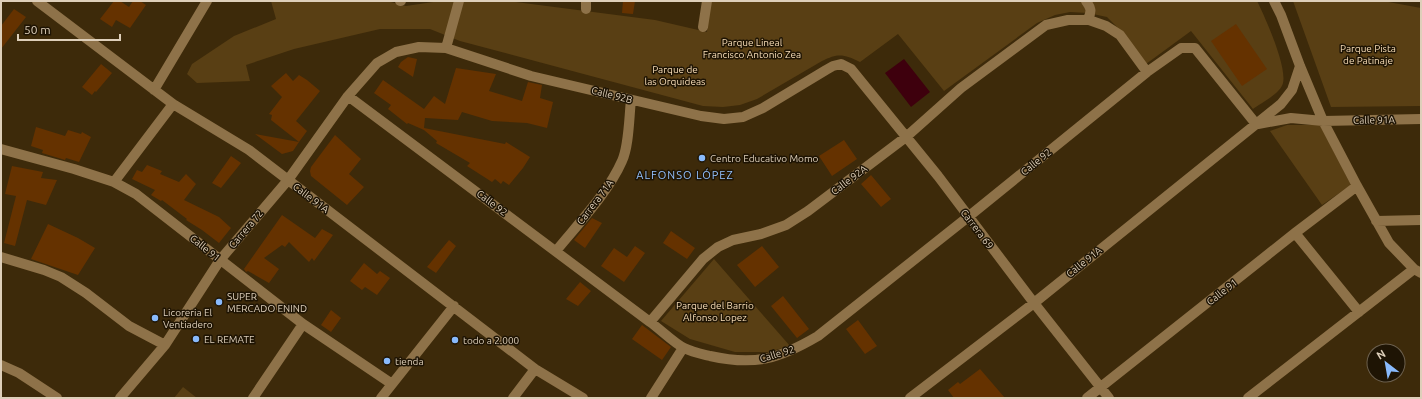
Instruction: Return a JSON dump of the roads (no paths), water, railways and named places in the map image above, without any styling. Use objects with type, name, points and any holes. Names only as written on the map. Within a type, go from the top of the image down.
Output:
[{"type":"street","name":"Calle 91A","points":[[37,1],[170,102],[249,150],[535,369],[583,398]]},
{"type":"street","points":[[154,90],[207,1]]},
{"type":"street","points":[[446,48],[459,1]]},
{"type":"street","points":[[703,27],[706,1]]},
{"type":"street","points":[[1086,1],[1091,8],[1091,14],[1088,19]]},
{"type":"street","points":[[1248,398],[1359,312],[1417,271],[1389,243],[1357,186],[1323,121],[1274,1]]},
{"type":"street","name":"Calle 92A","points":[[650,322],[703,259],[718,247],[733,240],[761,234],[786,225],[808,211],[906,137],[961,88],[1046,25],[1068,20],[1090,20],[1106,26],[1120,35],[1147,72]]},
{"type":"street","name":"Calle 92B","points":[[377,63],[396,52],[419,47],[446,48],[531,76],[701,116],[724,119],[743,117],[763,108],[833,66],[841,64]]},
{"type":"street","name":"Calle 92","points":[[348,96],[683,348],[740,361],[758,361],[777,356],[798,348],[818,336],[1147,72],[1181,48],[1194,48],[1198,52],[1256,124]]},
{"type":"street","name":"Carrera 72","points":[[120,398],[165,345],[220,260],[288,180],[348,96],[377,63]]},
{"type":"street","name":"Carrera 69","points":[[841,64],[851,69],[906,137],[1109,398]]},
{"type":"street","name":"Calle 91A","points":[[910,398],[1034,303],[1281,104],[1292,90],[1300,66]]},
{"type":"street","points":[[114,182],[170,102],[163,75]]},
{"type":"street","name":"Carrera 71A","points":[[556,251],[605,190],[622,160],[626,144],[631,100]]},
{"type":"street","name":"Calle 91A","points":[[1256,124],[1291,118],[1323,121],[1421,119]]},
{"type":"street","name":"Calle 91","points":[[1,149],[114,182],[136,194],[303,324],[392,384]]},
{"type":"street","name":"Calle 91","points":[[1087,398],[1295,233],[1357,186]]},
{"type":"street","points":[[1376,220],[1421,220]]},
{"type":"street","points":[[1295,233],[1359,312]]},
{"type":"street","points":[[1,257],[44,270],[61,277],[86,293],[129,326],[165,345]]},
{"type":"street","points":[[382,398],[454,306]]},
{"type":"street","points":[[253,398],[303,324]]},
{"type":"street","points":[[651,398],[683,348]]},
{"type":"street","points":[[1,365],[19,373],[57,398]]},
{"type":"street","points":[[513,398],[535,369]]},
{"type":"place","name":"Centro Educativo Momo","points":[[702,158]]},
{"type":"place","name":"SUPER MERCADO ENIND","points":[[219,302]]},
{"type":"place","name":"Licoreria El Ventiadero","points":[[155,318]]},
{"type":"place","name":"EL REMATE","points":[[196,339]]},
{"type":"place","name":"todo a 2.000","points":[[455,340]]},
{"type":"place","name":"tienda","points":[[387,361]]},
{"type":"district","name":"ALFONSO LÓPEZ","points":[[685,175]]},
{"type":"park label","name":"Parque Lineal Francisco Antonio Zea","points":[[752,48]]},
{"type":"park label","name":"Parque Pista de Patinaje","points":[[1368,54]]},
{"type":"park label","name":"Parque de las Orquideas","points":[[675,74]]},
{"type":"park label","name":"Parque del Barrio Alfonso Lopez","points":[[715,310]]}]
